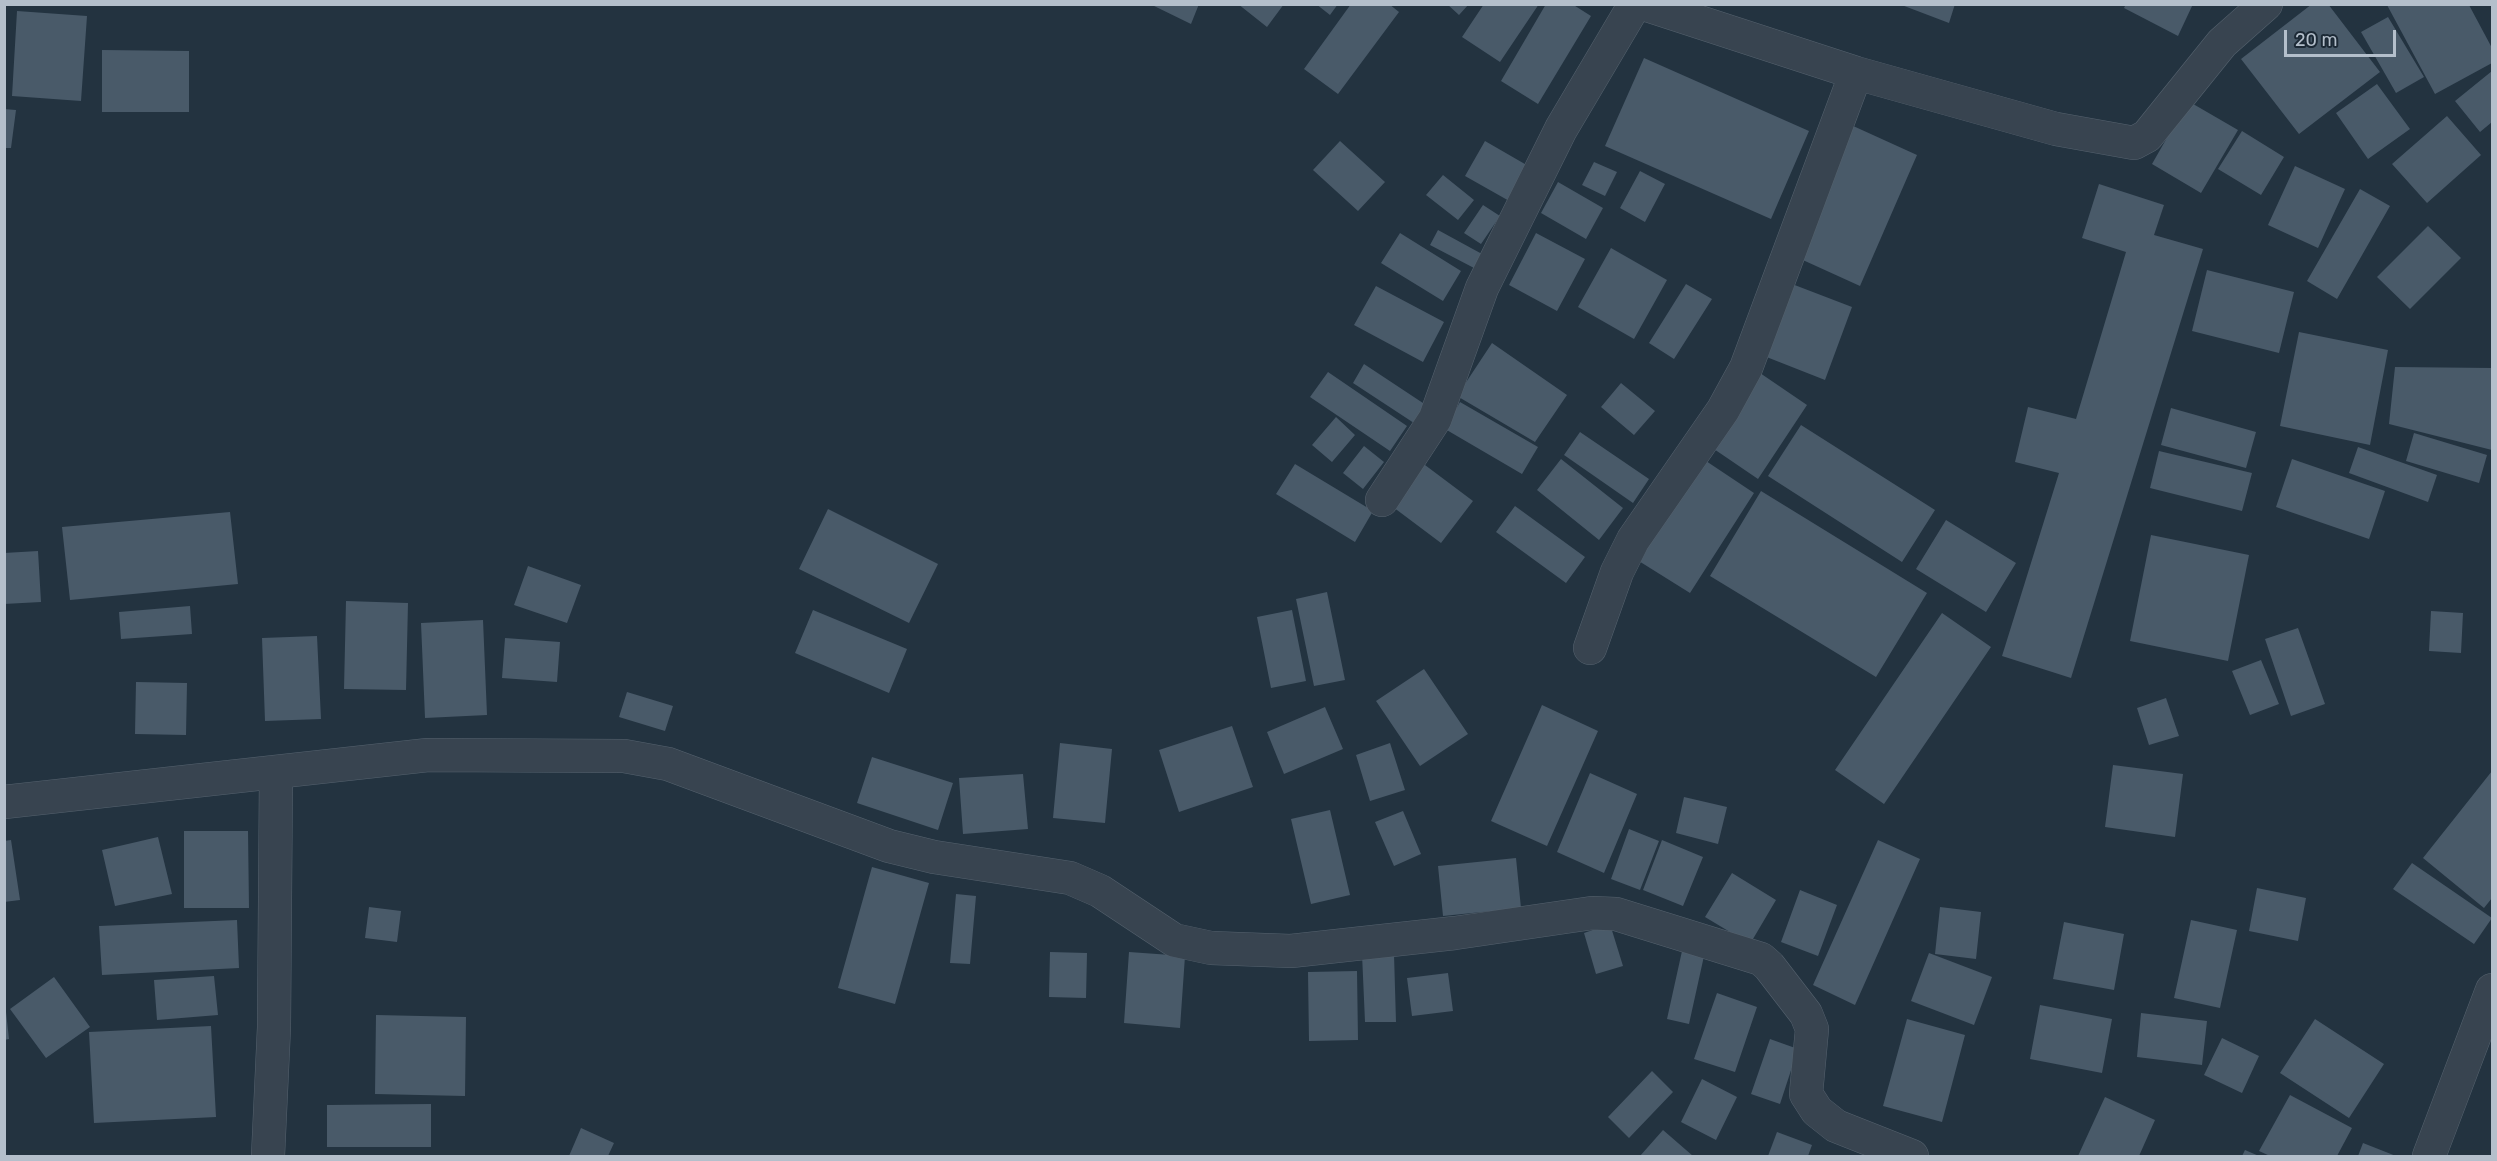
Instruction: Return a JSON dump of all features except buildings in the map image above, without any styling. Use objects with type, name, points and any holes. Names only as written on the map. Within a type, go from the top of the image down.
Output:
[{"type":"street","points":[[1382,500],[1434,419],[1482,288],[1561,129],[1635,4]]},
{"type":"street","points":[[1644,4],[1857,73],[2056,129],[2134,143],[2147,136],[2222,43],[2266,4]]},
{"type":"street","points":[[1590,648],[1617,572],[1633,540],[1724,410],[1746,368],[1857,73]]},
{"type":"street","points":[[4,802],[428,755],[624,756],[668,764],[889,846],[934,857],[1070,878],[1100,891],[1174,940],[1211,948],[1291,951],[1455,933],[1592,913],[1616,914],[1761,959],[1806,1014],[1812,1029],[1806,1094],[1817,1111],[1836,1126],[1912,1156]]},
{"type":"street","points":[[268,1156],[274,1027],[276,772]]},
{"type":"street","points":[[2429,1156],[2493,990]]}]
